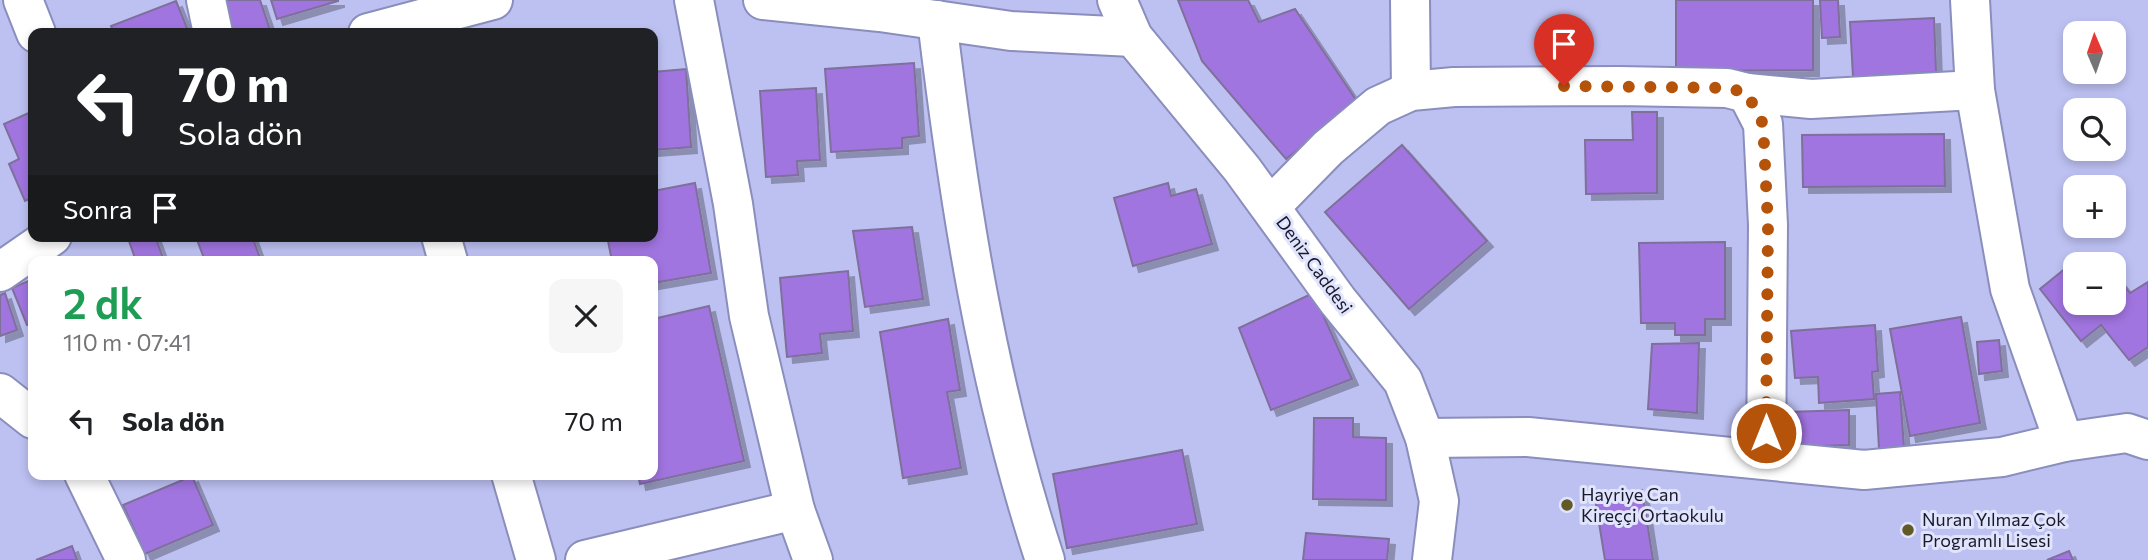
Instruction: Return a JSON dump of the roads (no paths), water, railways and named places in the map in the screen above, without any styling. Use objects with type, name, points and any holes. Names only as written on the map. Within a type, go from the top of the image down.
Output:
[{"type":"street","points":[[23,0],[34,28]]},
{"type":"street","points":[[206,0],[212,28]]},
{"type":"street","points":[[375,24],[492,0]]},
{"type":"street","points":[[694,0],[733,204],[749,316],[795,510],[813,560]]},
{"type":"street","points":[[763,0],[1010,30],[1133,37]]},
{"type":"street","name":"Deniz Caddesi","points":[[1117,0],[1133,37],[1271,206],[1338,301],[1403,382],[1425,438],[1439,501],[1432,560]]},
{"type":"street","points":[[1410,0],[1411,91]]},
{"type":"street","points":[[1970,0],[1975,90],[2010,289],[2064,442]]},
{"type":"street","points":[[937,20],[952,145],[982,321],[1018,477],[1045,560]]},
{"type":"street","points":[[1271,206],[1328,148],[1378,106],[1411,91],[1454,86],[1727,88],[1747,93],[1811,99],[1975,90]]},
{"type":"street","points":[[1747,93],[1763,124],[1766,174],[1766,459]]},
{"type":"street","points":[[0,272],[43,242]]},
{"type":"street","points":[[0,393],[28,415]]},
{"type":"street","points":[[1425,438],[1528,437],[1864,470],[2002,457],[2064,442],[2127,433],[2148,440]]},
{"type":"street","points":[[87,480],[126,560]]},
{"type":"street","points":[[513,480],[537,560]]},
{"type":"street","points":[[585,560],[795,510]]},
{"type":"place","name":"Hayriye Can Kireççi Ortaokulu","points":[[1567,505]]},
{"type":"place","name":"Nuran Yılmaz Çok Programlı Lisesi","points":[[1908,530]]}]
